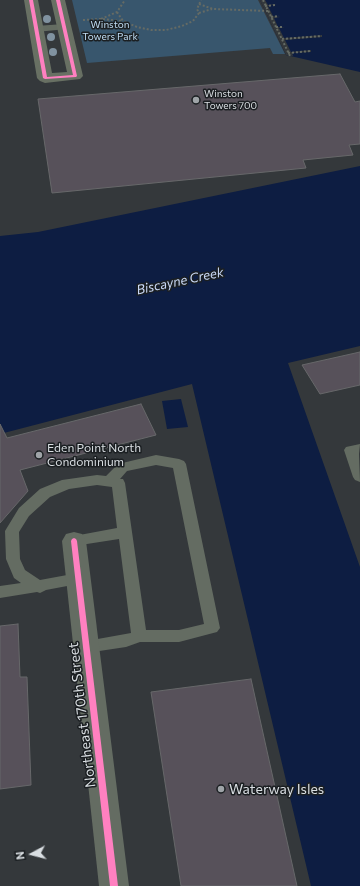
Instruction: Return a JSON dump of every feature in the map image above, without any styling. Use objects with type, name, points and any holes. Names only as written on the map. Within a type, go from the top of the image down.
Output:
[{"type":"street","points":[[31,0],[45,78],[75,76],[58,0]]},
{"type":"street","name":"Northeast 170th Street","points":[[74,541],[114,886]]},
{"type":"lane","points":[[36,29],[64,27]]},
{"type":"lane","points":[[360,449],[351,450],[360,477]]},
{"type":"lane","points":[[86,647],[126,641],[139,636],[179,636],[212,628],[179,464],[156,460],[123,467],[109,481]]},
{"type":"lane","points":[[40,586],[19,574],[13,559],[12,531],[24,512],[45,493],[67,484],[97,480],[118,483],[139,636]]},
{"type":"lane","points":[[74,541],[125,532]]},
{"type":"lane","points":[[0,592],[78,579]]},
{"type":"path","points":[[101,19],[117,12],[125,0]]},
{"type":"path","points":[[199,13],[197,9],[201,0]]},
{"type":"path","points":[[263,0],[290,56]]},
{"type":"path","points":[[199,4],[213,9],[268,11]]},
{"type":"path","points":[[265,6],[276,5]]},
{"type":"path","points":[[79,21],[101,19],[123,21],[144,29],[166,30],[188,24],[197,17],[199,13],[213,9]]},
{"type":"path","points":[[117,12],[123,21]]},
{"type":"path","points":[[271,17],[279,16]]},
{"type":"path","points":[[276,28],[284,27]]},
{"type":"path","points":[[282,39],[322,36]]},
{"type":"path","points":[[288,53],[311,51]]},
{"type":"green space","name":"Winston Towers Park","points":[[72,0],[258,0],[285,54],[273,54],[270,48],[87,63]]},
{"type":"water","points":[[260,0],[360,0],[360,72],[286,55]]},
{"type":"water","name":"Biscayne Creek","points":[[360,166],[360,346],[288,363],[360,567],[360,886],[311,886],[192,384],[0,434],[0,236],[38,232]]},
{"type":"water","points":[[181,399],[188,427],[167,429],[162,401]]},
{"type":"pier","points":[[260,0],[265,0],[268,5],[277,4],[268,6],[273,16],[280,17],[274,18],[278,27],[285,27],[279,28],[284,38],[322,35],[322,37],[285,40],[291,52],[311,50],[311,52],[292,53],[293,56],[286,55]]},
{"type":"building","points":[[340,74],[355,102],[360,101],[360,144],[349,145],[353,155],[303,160],[306,168],[52,193],[38,99]]},
{"type":"building","points":[[360,352],[360,385],[320,394],[302,365]]},
{"type":"building","name":"Eden Point North Condominium","points":[[141,404],[156,435],[20,470],[28,491],[0,523],[0,424],[7,438]]},
{"type":"building","points":[[18,624],[20,677],[27,677],[31,785],[0,789],[0,626]]},
{"type":"building","name":"Waterway Isles","points":[[251,679],[297,886],[181,886],[151,692]]},
{"type":"cycle path","points":[[31,0],[45,78],[75,76],[58,0]]},
{"type":"cycle path","points":[[74,541],[114,886]]},
{"type":"place","name":"Winston Towers 700","points":[[196,100]]},
{"type":"place","name":"Eden Point North Condominium","points":[[39,455]]},
{"type":"place","name":"Waterway Isles","points":[[221,789]]}]
